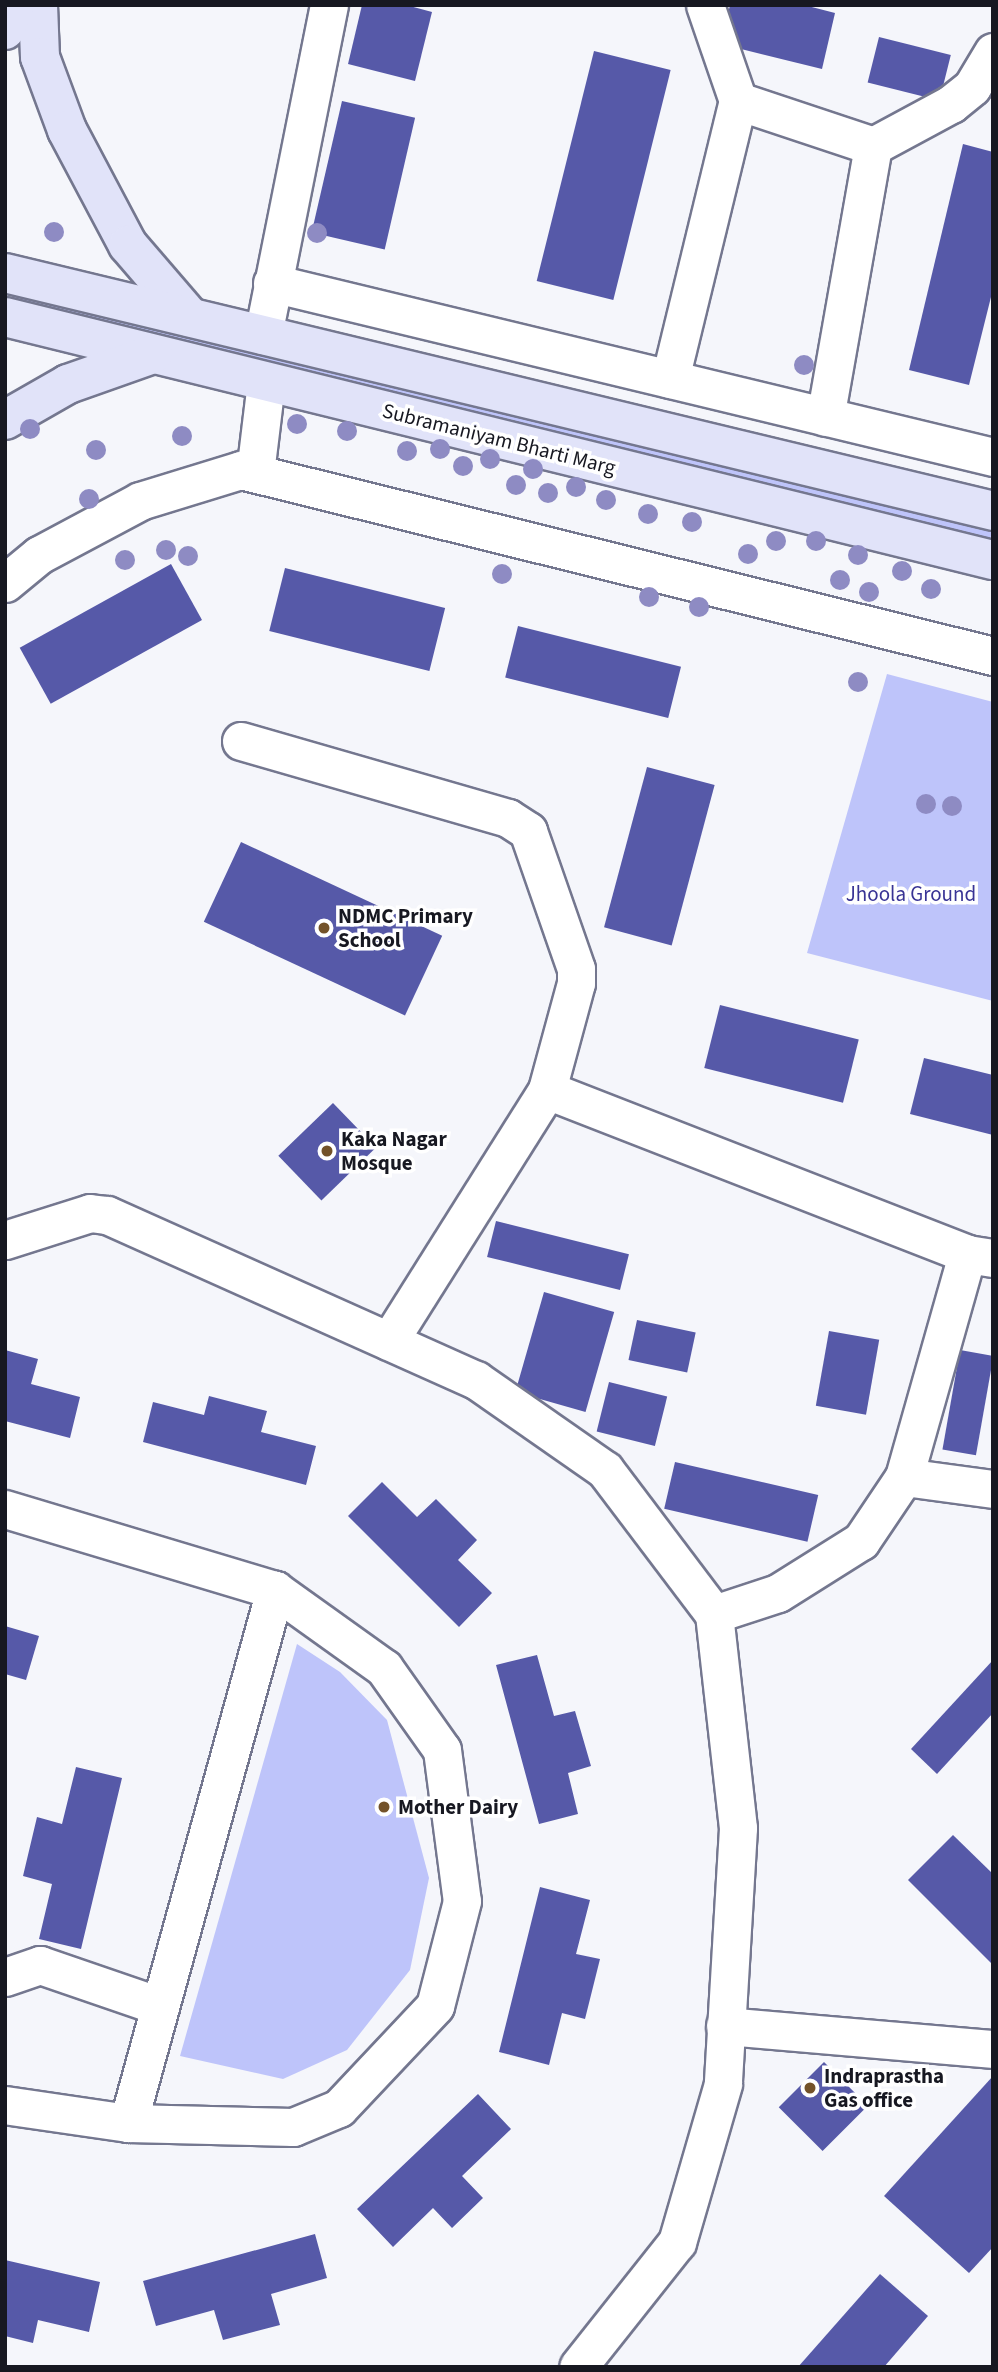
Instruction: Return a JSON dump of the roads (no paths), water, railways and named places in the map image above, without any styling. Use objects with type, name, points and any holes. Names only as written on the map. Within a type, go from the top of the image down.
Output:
[{"type":"main road","points":[[5,30],[14,5]]},
{"type":"main road","points":[[38,5],[40,57],[78,151],[128,245],[190,317]]},
{"type":"main road","points":[[5,273],[993,510]]},
{"type":"main road","name":"Subramaniyam Bharti Marg","points":[[5,317],[993,560]]},
{"type":"main road","points":[[5,420],[68,384],[153,354]]},
{"type":"street","points":[[670,379],[738,100],[705,5]]},
{"type":"street","points":[[262,335],[318,8]]},
{"type":"street","points":[[738,100],[873,146],[951,104],[991,63]]},
{"type":"street","points":[[825,416],[873,146]]},
{"type":"street","points":[[272,283],[993,457]]},
{"type":"street","points":[[255,472],[266,382]]},
{"type":"street","points":[[5,583],[39,555],[140,501],[241,470],[993,656]]},
{"type":"street","points":[[241,741],[508,818],[528,831],[576,969],[576,983],[547,1090],[389,1341]]},
{"type":"street","points":[[547,1090],[980,1256],[904,1478],[861,1541],[778,1593],[715,1614]]},
{"type":"street","points":[[5,1240],[90,1213],[107,1215],[476,1380],[605,1470],[715,1614],[738,1828],[723,2084],[677,2242],[578,2367]]},
{"type":"street","points":[[904,1478],[993,1489]]},
{"type":"street","points":[[5,1509],[275,1590],[384,1668],[442,1750],[462,1901],[435,2006],[339,2108],[293,2127],[128,2123],[5,2105]]},
{"type":"street","points":[[128,2123],[275,1590]]},
{"type":"street","points":[[5,1977],[40,1965],[160,2006]]},
{"type":"street","points":[[725,2026],[993,2049]]},
{"type":"place","name":"NDMC Primary School","points":[[324,928]]},
{"type":"place","name":"Kaka Nagar Mosque","points":[[327,1151]]},
{"type":"place","name":"Mother Dairy","points":[[384,1807]]},
{"type":"place","name":"Indraprastha Gas office","points":[[810,2088]]},
{"type":"park label","name":"Jhoola Ground","points":[[911,894]]}]
